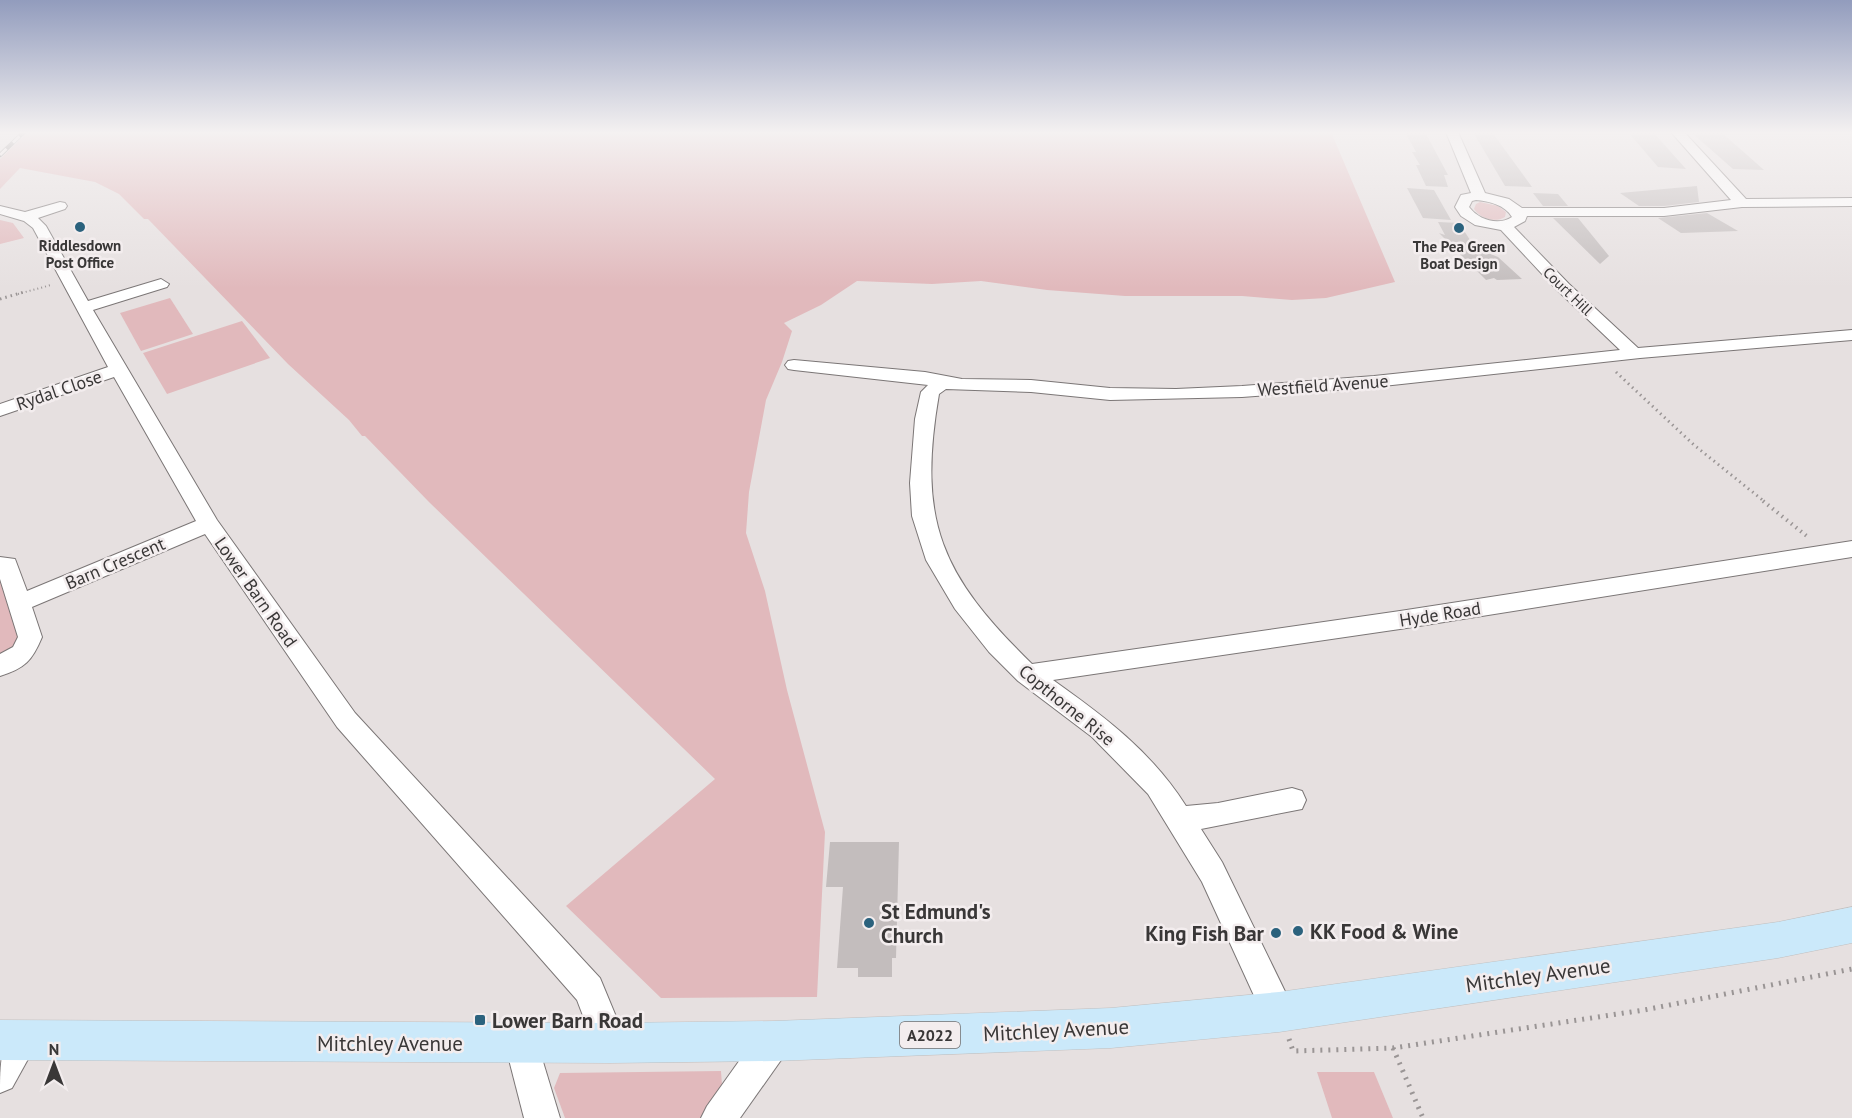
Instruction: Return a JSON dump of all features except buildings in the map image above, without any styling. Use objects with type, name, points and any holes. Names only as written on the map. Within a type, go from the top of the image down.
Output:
[{"type":"main road","name":"Mitchley Avenue","points":[[11,1040],[522,1044],[774,1041],[1111,1028],[1279,1012],[1779,940],[1852,925]]},
{"type":"street","points":[[1474,184],[1479,196]]},
{"type":"street","points":[[1725,184],[1742,203]]},
{"type":"street","points":[[1518,212],[1520,218],[1517,221],[1504,225],[1481,222],[1464,212],[1462,207],[1464,200],[1479,196],[1500,201],[1518,212],[1664,212],[1742,203],[1852,202]]},
{"type":"street","points":[[0,210],[26,217],[60,206]]},
{"type":"street","name":"Lower Barn Road","points":[[26,217],[39,226],[118,370],[209,524],[346,720],[589,989],[610,1043]]},
{"type":"street","name":"Court Hill","points":[[1504,225],[1563,287],[1635,354]]},
{"type":"street","points":[[83,308],[161,284]]},
{"type":"street","name":"Westfield Avenue","points":[[795,365],[925,378],[940,384],[954,382],[1027,385],[1108,394],[1197,394],[1409,379],[1635,354],[1852,335]]},
{"type":"street","name":"Rydal Close","points":[[0,410],[118,370]]},
{"type":"street","name":"Copthorne Rise","points":[[940,384],[930,392],[925,419],[920,483],[923,516],[937,560],[963,603],[998,645],[1027,674],[1101,729],[1158,786],[1212,872],[1279,1012]]},
{"type":"street","name":"Barn Crescent","points":[[20,603],[209,524]]},
{"type":"street","name":"Hyde Road","points":[[1027,674],[1401,620],[1852,549]]},
{"type":"street","points":[[0,565],[8,565],[30,637],[23,653],[0,666]]},
{"type":"street","points":[[1179,819],[1218,815],[1292,800]]},
{"type":"street","points":[[0,1076],[11,1040]]},
{"type":"street","points":[[719,1118],[774,1041]]},
{"type":"street","points":[[522,1044],[542,1118]]},
{"type":"path","points":[[0,299],[68,280]]},
{"type":"path","points":[[1602,359],[1694,445],[1828,552]]},
{"type":"path","points":[[1279,1012],[1293,1051],[1393,1048],[1644,1010],[1852,969]]},
{"type":"path","points":[[1393,1048],[1424,1118]]},
{"type":"shaded area","points":[[99,184],[1353,184],[1395,282],[1326,298],[1292,300],[1242,296],[1125,296],[1047,290],[981,281],[932,284],[857,281],[821,305],[784,323],[792,331],[766,400],[749,492],[746,533],[765,591],[787,690],[825,832],[817,997],[661,998],[566,906],[715,779],[429,502],[365,436],[362,436],[349,420],[288,364],[148,219],[144,219],[119,194]]},
{"type":"shaded area","points":[[1480,202],[1498,206],[1506,212],[1505,217],[1493,220],[1480,215],[1474,209]]},
{"type":"shaded area","points":[[0,220],[13,223],[24,238],[0,244]]},
{"type":"shaded area","points":[[170,298],[193,334],[141,351],[120,313]]},
{"type":"shaded area","points":[[242,321],[270,358],[167,394],[143,353]]},
{"type":"shaded area","points":[[0,572],[22,638],[0,659]]},
{"type":"shaded area","points":[[721,1071],[722,1085],[700,1118],[565,1118],[554,1088],[560,1073]]},
{"type":"shaded area","points":[[1317,1072],[1374,1072],[1393,1118],[1332,1118]]},
{"type":"place","name":"Riddlesdown Post Office","points":[[80,227]]},
{"type":"place","name":"The Pea Green Boat Design","points":[[1459,228]]},
{"type":"place","name":"St Edmund's Church","points":[[869,923]]},
{"type":"place","name":"KK Food & Wine","points":[[1298,931]]},
{"type":"place","name":"King Fish Bar","points":[[1276,933]]},
{"type":"place","name":"Lower Barn Road","points":[[480,1020]]}]
